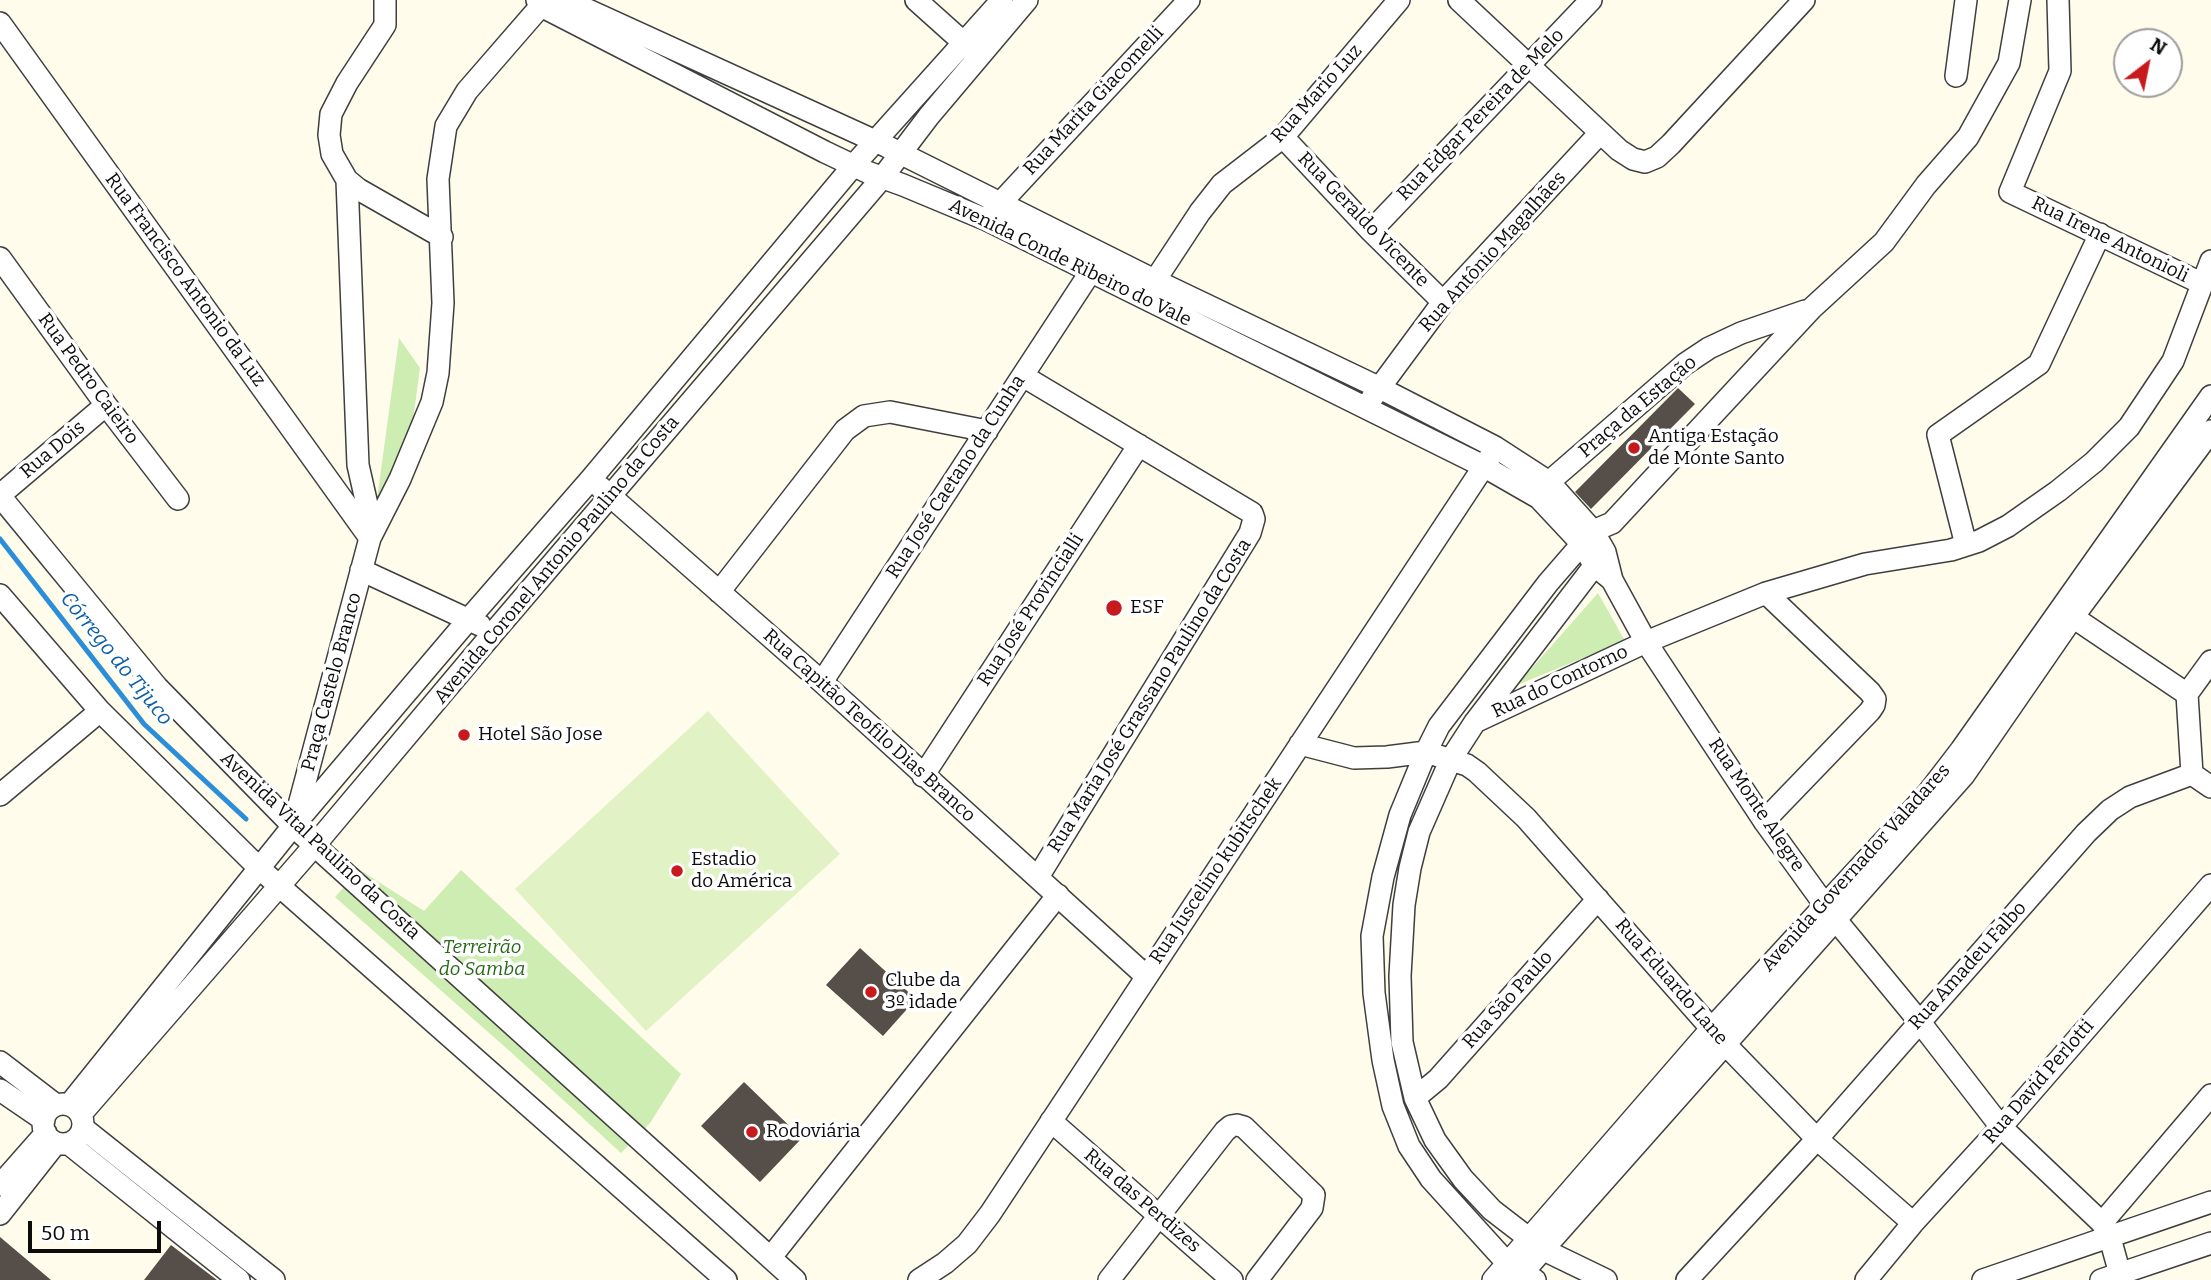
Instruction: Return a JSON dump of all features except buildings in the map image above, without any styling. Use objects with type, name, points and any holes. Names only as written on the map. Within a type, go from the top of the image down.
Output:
[{"type":"street","points":[[385,0],[385,25],[346,83],[331,114],[329,135],[332,155],[347,180],[374,199],[442,237]]},
{"type":"street","name":"Avenida Conde Ribeiro do Vale","points":[[566,0],[875,141],[999,202],[1101,254],[1149,289],[1365,408],[1485,467],[1544,490]]},
{"type":"street","points":[[916,0],[972,50]]},
{"type":"street","name":"Avenida Coronel Antonio Paulino da Costa","points":[[0,1185],[63,1124],[280,886],[882,178],[972,50],[1002,0]]},
{"type":"street","name":"Avenida Coronel Antonio Paulino da Costa","points":[[0,1214],[63,1124],[293,826],[875,141],[1027,0]]},
{"type":"street","name":"Rua Marita Giacomelli","points":[[987,220],[999,202],[1189,0]]},
{"type":"street","name":"Rua Mario Luz","points":[[1149,289],[1222,184],[1283,137],[1399,0]]},
{"type":"street","points":[[1459,0],[1619,150],[1633,159],[1645,162],[1657,157],[1671,144],[1804,0]]},
{"type":"street","name":"Rua Edgar Pereira de Melo","points":[[1371,231],[1591,0]]},
{"type":"street","points":[[1956,76],[1966,0]]},
{"type":"street","points":[[1520,1274],[1431,1179],[1409,1146],[1393,1106],[1383,1060],[1374,993],[1372,936],[1383,877],[1400,815],[1439,726],[1548,583],[1811,309],[1884,242],[1926,185],[1968,136],[2008,63],[2020,0]]},
{"type":"street","name":"Rua Irene Antonioli","points":[[2058,0],[2060,71],[2010,192],[2203,284]]},
{"type":"street","name":"Avenida Conde Ribeiro do Vale","points":[[541,2],[853,166],[987,220],[1091,273],[1149,289],[1378,387],[1495,447],[1596,533]]},
{"type":"street","name":"Praça Castelo Branco","points":[[293,826],[372,534],[400,479],[432,402],[438,373],[443,303],[438,179],[441,145],[446,126],[467,92],[541,2]]},
{"type":"street","name":"Rua Francisco Antonio da Luz","points":[[0,23],[372,534]]},
{"type":"street","points":[[695,85],[706,64]]},
{"type":"street","points":[[786,132],[801,107]]},
{"type":"street","name":"Rua Antônio Magalhães","points":[[1365,408],[1443,302],[1600,133]]},
{"type":"street","name":"Rua Geraldo Vicente","points":[[1283,137],[1371,231],[1443,302]]},
{"type":"street","points":[[347,180],[358,464],[372,534]]},
{"type":"street","points":[[1966,545],[1938,435],[2039,364],[2100,234]]},
{"type":"street","name":"Rua José Caetano da Cunha","points":[[822,682],[1101,254]]},
{"type":"street","name":"Rua Pedro Caieiro","points":[[0,258],[178,499]]},
{"type":"street","name":"Rua do Contorno","points":[[1475,722],[1646,642],[1766,593],[1865,564],[1951,550],[2008,526],[2094,462],[2129,427],[2173,361],[2211,261]]},
{"type":"street","name":"Praça da Estação","points":[[1544,490],[1693,359],[1741,333],[1811,309]]},
{"type":"street","points":[[1023,376],[1139,445]]},
{"type":"street","name":"Avenida Governador Valadares","points":[[2196,449],[2211,396]]},
{"type":"street","name":"Rua Dois","points":[[0,496],[106,405]]},
{"type":"street","points":[[719,592],[845,430],[864,415],[890,412],[987,431]]},
{"type":"street","name":"Avenida Governador Valadares","points":[[1493,1280],[1520,1274],[1537,1245],[1830,912],[1911,813],[1992,722],[2067,613],[2211,431]]},
{"type":"street","name":"Rua Maria José Grassano Paulino da Costa","points":[[1038,877],[1251,533],[1254,519],[1252,513],[1139,445]]},
{"type":"street","name":"Rua José Provincialli","points":[[923,776],[1139,445]]},
{"type":"street","name":"Rua Juscelino kubitschek","points":[[919,1280],[967,1244],[990,1214],[1485,467],[1495,447]]},
{"type":"street","name":"Rua Capitão Teofilo Dias Branco","points":[[590,479],[822,682],[1146,976]]},
{"type":"street","name":"Avenida Vital Paulino da Costa","points":[[0,496],[156,687],[293,826],[795,1280]]},
{"type":"street","points":[[1596,533],[1600,559],[1475,722],[1451,759],[1419,832],[1410,868],[1404,905],[1400,976],[1402,1042],[1415,1098],[1434,1140],[1463,1179],[1492,1210],[1537,1245],[1606,1280]]},
{"type":"street","name":"Rua Monte Alegre","points":[[1596,533],[1600,559],[1646,642],[1765,821],[1830,912],[2001,1127],[2106,1230]]},
{"type":"street","points":[[361,570],[494,632]]},
{"type":"street","points":[[1765,821],[1870,712],[1875,699],[1766,593]]},
{"type":"street","points":[[0,595],[100,711],[260,869],[726,1280]]},
{"type":"street","points":[[2067,613],[2187,694]]},
{"type":"street","points":[[2211,661],[2187,694],[2192,774],[2211,786]]},
{"type":"street","points":[[0,795],[100,711]]},
{"type":"street","points":[[390,713],[412,731]]},
{"type":"street","points":[[1300,744],[1367,759],[1426,752]]},
{"type":"street","name":"Rua Eduardo Lane","points":[[1426,752],[1467,765],[1497,788],[1718,1037],[1817,1139],[1913,1223]]},
{"type":"street","name":"Rua Amadeu Falbo","points":[[1687,1280],[1817,1139],[2086,833],[2110,810],[2130,797],[2192,774]]},
{"type":"street","name":"Rua David Perlotti","points":[[1866,1280],[2211,885]]},
{"type":"street","points":[[771,1257],[1058,895]]},
{"type":"street","name":"Rua São Paulo","points":[[1415,1098],[1438,1079],[1598,899]]},
{"type":"street","points":[[0,1062],[63,1124],[148,1193],[239,1280],[252,1262]]},
{"type":"street","points":[[0,1090],[63,1124]]},
{"type":"street","points":[[1983,1280],[2048,1270],[2106,1230],[2211,1095]]},
{"type":"street","name":"Rua das Perdizes","points":[[1051,1121],[1233,1280]]},
{"type":"street","points":[[1109,1280],[1231,1126],[1244,1127],[1314,1195],[1312,1208],[1257,1280]]},
{"type":"street","points":[[148,1193],[252,1262],[274,1280]]},
{"type":"street","points":[[2106,1230],[2211,1202]]},
{"type":"street","points":[[2106,1230],[2111,1277],[2211,1243]]},
{"type":"green space","points":[[399,338],[420,368],[413,420],[396,477],[374,521]]},
{"type":"green space","points":[[1598,593],[1625,641],[1517,685]]},
{"type":"green space","name":"Estadio do América","points":[[708,711],[840,854],[646,1031],[515,889]]},
{"type":"green space","name":"Terreirão do Samba","points":[[360,870],[424,911],[461,870],[681,1074],[650,1123],[621,1153],[335,897]]},
{"type":"waterway","name":"Córrego do Tijuco","points":[[0,539],[144,724],[246,819]]},
{"type":"place","name":"Antiga Estação de Monte Santo","points":[[1634,448]]},
{"type":"place","name":"ESF","points":[[1114,608]]},
{"type":"place","name":"Hotel São Jose","points":[[464,735]]},
{"type":"place","name":"Estadio do América","points":[[677,871]]},
{"type":"place","name":"Clube da 3º idade","points":[[871,992]]},
{"type":"place","name":"Rodoviária","points":[[752,1132]]}]
